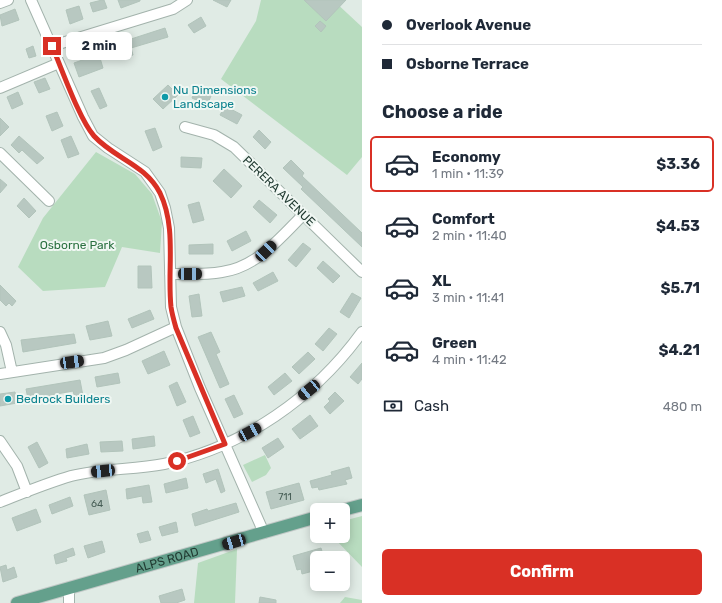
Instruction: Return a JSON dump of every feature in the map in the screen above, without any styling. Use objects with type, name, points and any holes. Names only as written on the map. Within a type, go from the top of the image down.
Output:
[{"type":"main road","points":[[350,508],[362,505]]},
{"type":"main road","name":"ALPS ROAD","points":[[17,603],[310,519]]},
{"type":"street","points":[[0,3],[8,0]]},
{"type":"street","points":[[32,0],[82,117],[94,136],[108,148],[142,170],[160,193],[169,228],[171,307],[176,328],[264,533]]},
{"type":"street","points":[[52,46],[173,8],[187,0]]},
{"type":"street","points":[[0,88],[59,63]]},
{"type":"street","name":"PERERA AVENUE","points":[[185,126],[214,135],[234,147],[362,272]]},
{"type":"street","points":[[0,153],[49,201]]},
{"type":"street","points":[[170,274],[224,272],[246,265],[266,251],[304,215]]},
{"type":"street","points":[[0,374],[104,358],[176,328]]},
{"type":"street","points":[[0,332],[6,345],[12,372]]},
{"type":"street","points":[[0,502],[55,481],[82,474],[165,464],[225,444],[258,427],[303,395],[337,363],[362,332]]},
{"type":"street","points":[[0,440],[17,466],[27,492]]},
{"type":"street","points":[[69,588],[69,603]]},
{"type":"green space","points":[[261,0],[333,0],[362,27],[362,157],[347,175],[221,79],[256,21]]},
{"type":"green space","name":"Osborne Park","points":[[96,152],[135,174],[152,194],[162,222],[160,253],[122,247],[105,287],[43,291],[18,267],[43,218]]},
{"type":"green space","points":[[265,455],[271,468],[266,475],[252,482],[243,465]]},
{"type":"green space","points":[[362,516],[362,567],[350,555],[350,551],[347,551],[339,543],[350,543],[350,519]]},
{"type":"green space","points":[[237,549],[235,603],[194,603],[198,563]]},
{"type":"green space","points":[[345,597],[362,600],[362,603],[340,603]]},
{"type":"building","points":[[104,0],[107,8],[93,12],[90,3]]},
{"type":"building","points":[[118,0],[140,0],[140,1],[121,8]]},
{"type":"building","points":[[213,0],[231,0],[227,7]]},
{"type":"building","points":[[304,0],[346,0],[326,21]]},
{"type":"building","points":[[79,6],[83,19],[70,24],[66,10]]},
{"type":"building","points":[[15,9],[19,20],[2,26],[0,15]]},
{"type":"building","points":[[201,17],[206,26],[194,33],[188,25]]},
{"type":"building","points":[[320,21],[326,26],[321,32],[315,26]]},
{"type":"building","points":[[165,28],[168,37],[131,48],[133,55],[123,58],[121,52],[100,58],[103,68],[79,77],[74,63],[88,58],[87,55],[102,50],[100,46],[128,38],[128,40]]},
{"type":"building","points":[[33,46],[36,56],[29,58],[26,49]]},
{"type":"building","points":[[45,78],[50,89],[39,93],[34,82]]},
{"type":"building","name":"Nu Dimensions Landscape","points":[[168,85],[178,95],[163,109],[153,99]]},
{"type":"building","points":[[99,88],[107,106],[100,109],[91,91]]},
{"type":"building","points":[[196,88],[211,96],[207,105],[192,98]]},
{"type":"building","points":[[18,92],[23,104],[12,109],[7,97]]},
{"type":"building","points":[[225,106],[242,115],[237,124],[220,115]]},
{"type":"building","points":[[57,112],[63,126],[52,131],[46,116]]},
{"type":"building","points":[[0,118],[9,127],[0,136]]},
{"type":"building","points":[[155,128],[162,147],[153,151],[145,131]]},
{"type":"building","points":[[259,130],[271,142],[265,149],[253,137]]},
{"type":"building","points":[[19,136],[44,158],[37,164],[22,150],[19,153],[11,145]]},
{"type":"building","points":[[71,136],[79,154],[68,158],[61,140]]},
{"type":"building","points":[[181,157],[202,158],[201,168],[181,167]]},
{"type":"building","points":[[291,160],[304,173],[302,176],[362,233],[362,247],[301,189],[303,187],[283,168]]},
{"type":"building","points":[[224,169],[242,186],[231,198],[213,181]]},
{"type":"building","points":[[0,179],[7,185],[0,193]]},
{"type":"building","points":[[24,198],[36,211],[29,218],[17,206]]},
{"type":"building","points":[[259,200],[277,215],[270,223],[253,207]]},
{"type":"building","points":[[199,202],[204,220],[193,223],[188,205]]},
{"type":"building","points":[[246,231],[251,241],[232,251],[227,241]]},
{"type":"building","points":[[303,243],[311,249],[296,267],[288,260]]},
{"type":"building","points":[[213,244],[213,254],[189,254],[189,245]]},
{"type":"building","points":[[323,261],[340,276],[333,283],[317,268]]},
{"type":"building","points":[[138,266],[151,266],[152,288],[138,288]]},
{"type":"building","points":[[273,272],[278,281],[258,291],[253,283]]},
{"type":"building","points":[[0,285],[16,301],[12,306],[9,303],[6,306],[0,300]]},
{"type":"building","points":[[242,287],[245,296],[223,302],[220,292]]},
{"type":"building","points":[[352,293],[361,298],[349,318],[340,312]]},
{"type":"building","points":[[199,294],[202,316],[192,317],[189,296]]},
{"type":"building","points":[[150,310],[154,319],[132,328],[128,319]]},
{"type":"building","points":[[108,321],[112,336],[90,340],[86,326]]},
{"type":"building","points":[[329,328],[337,334],[323,351],[315,344]]},
{"type":"building","points":[[211,332],[220,352],[216,354],[229,384],[220,388],[198,337]]},
{"type":"building","points":[[74,334],[76,343],[23,352],[21,340]]},
{"type":"building","points":[[164,351],[170,365],[148,374],[142,361]]},
{"type":"building","points":[[308,352],[315,359],[299,374],[292,367]]},
{"type":"building","points":[[362,363],[362,379],[358,384],[350,377]]},
{"type":"building","points":[[118,373],[120,383],[97,387],[95,377]]},
{"type":"building","points":[[285,373],[292,381],[274,395],[268,387]]},
{"type":"building","points":[[80,380],[83,396],[75,398],[73,391],[51,395],[52,400],[42,402],[41,397],[28,399],[26,389]]},
{"type":"building","points":[[177,382],[186,402],[177,406],[169,386]]},
{"type":"building","name":"Bedrock Builders","points":[[15,392],[17,403],[0,406],[0,394]]},
{"type":"building","points":[[335,392],[344,401],[330,414],[324,407],[330,401],[328,399]]},
{"type":"building","points":[[234,395],[243,414],[234,418],[225,399]]},
{"type":"building","points":[[310,415],[318,426],[300,439],[292,429]]},
{"type":"building","points":[[193,416],[200,433],[190,437],[183,420]]},
{"type":"building","points":[[154,436],[155,446],[133,449],[132,439]]},
{"type":"building","points":[[278,438],[284,447],[268,458],[262,448]]},
{"type":"building","points":[[122,441],[123,451],[101,452],[100,442]]},
{"type":"building","points":[[37,442],[48,463],[39,468],[28,447]]},
{"type":"building","points":[[87,444],[89,454],[67,458],[66,449]]},
{"type":"building","points":[[349,467],[352,478],[345,480],[347,484],[319,490],[318,487],[312,488],[310,481],[332,475],[331,472]]},
{"type":"building","points":[[218,469],[225,491],[221,493],[216,479],[206,483],[203,474]]},
{"type":"building","points":[[186,478],[188,488],[166,493],[164,484]]},
{"type":"building","points":[[299,483],[304,500],[271,509],[266,492]]},
{"type":"building","points":[[149,485],[152,502],[143,503],[142,496],[127,499],[126,489]]},
{"type":"building","points":[[106,490],[110,510],[89,515],[84,495]]},
{"type":"building","points":[[70,497],[73,506],[52,514],[49,505]]},
{"type":"building","points":[[236,503],[239,512],[195,526],[192,514],[207,509],[208,511]]},
{"type":"building","points":[[36,509],[41,522],[17,531],[12,518]]},
{"type":"building","points":[[176,522],[178,532],[162,536],[159,527]]},
{"type":"building","points":[[148,531],[151,540],[140,543],[137,534]]},
{"type":"building","points":[[102,541],[105,552],[88,558],[84,546]]},
{"type":"building","points":[[73,548],[75,555],[66,558],[67,561],[56,564],[54,555]]},
{"type":"building","points":[[321,548],[322,551],[310,551]]},
{"type":"building","points":[[310,551],[310,572],[302,574],[301,569],[297,570],[293,556]]},
{"type":"building","points":[[6,565],[7,570],[14,567],[17,577],[3,582],[0,567]]},
{"type":"building","points":[[182,589],[185,600],[176,603],[161,603],[159,596]]},
{"type":"building","points":[[260,597],[276,600],[276,603],[259,603]]},
{"type":"place","name":"Nu Dimensions Landscape","points":[[165,97]]},
{"type":"place","name":"Bedrock Builders","points":[[8,399]]},
{"type":"route","points":[[52,46],[82,117],[94,136],[108,148],[145,172],[156,186],[163,200],[168,217],[170,295],[176,328],[185,354],[225,444],[177,461]]}]
